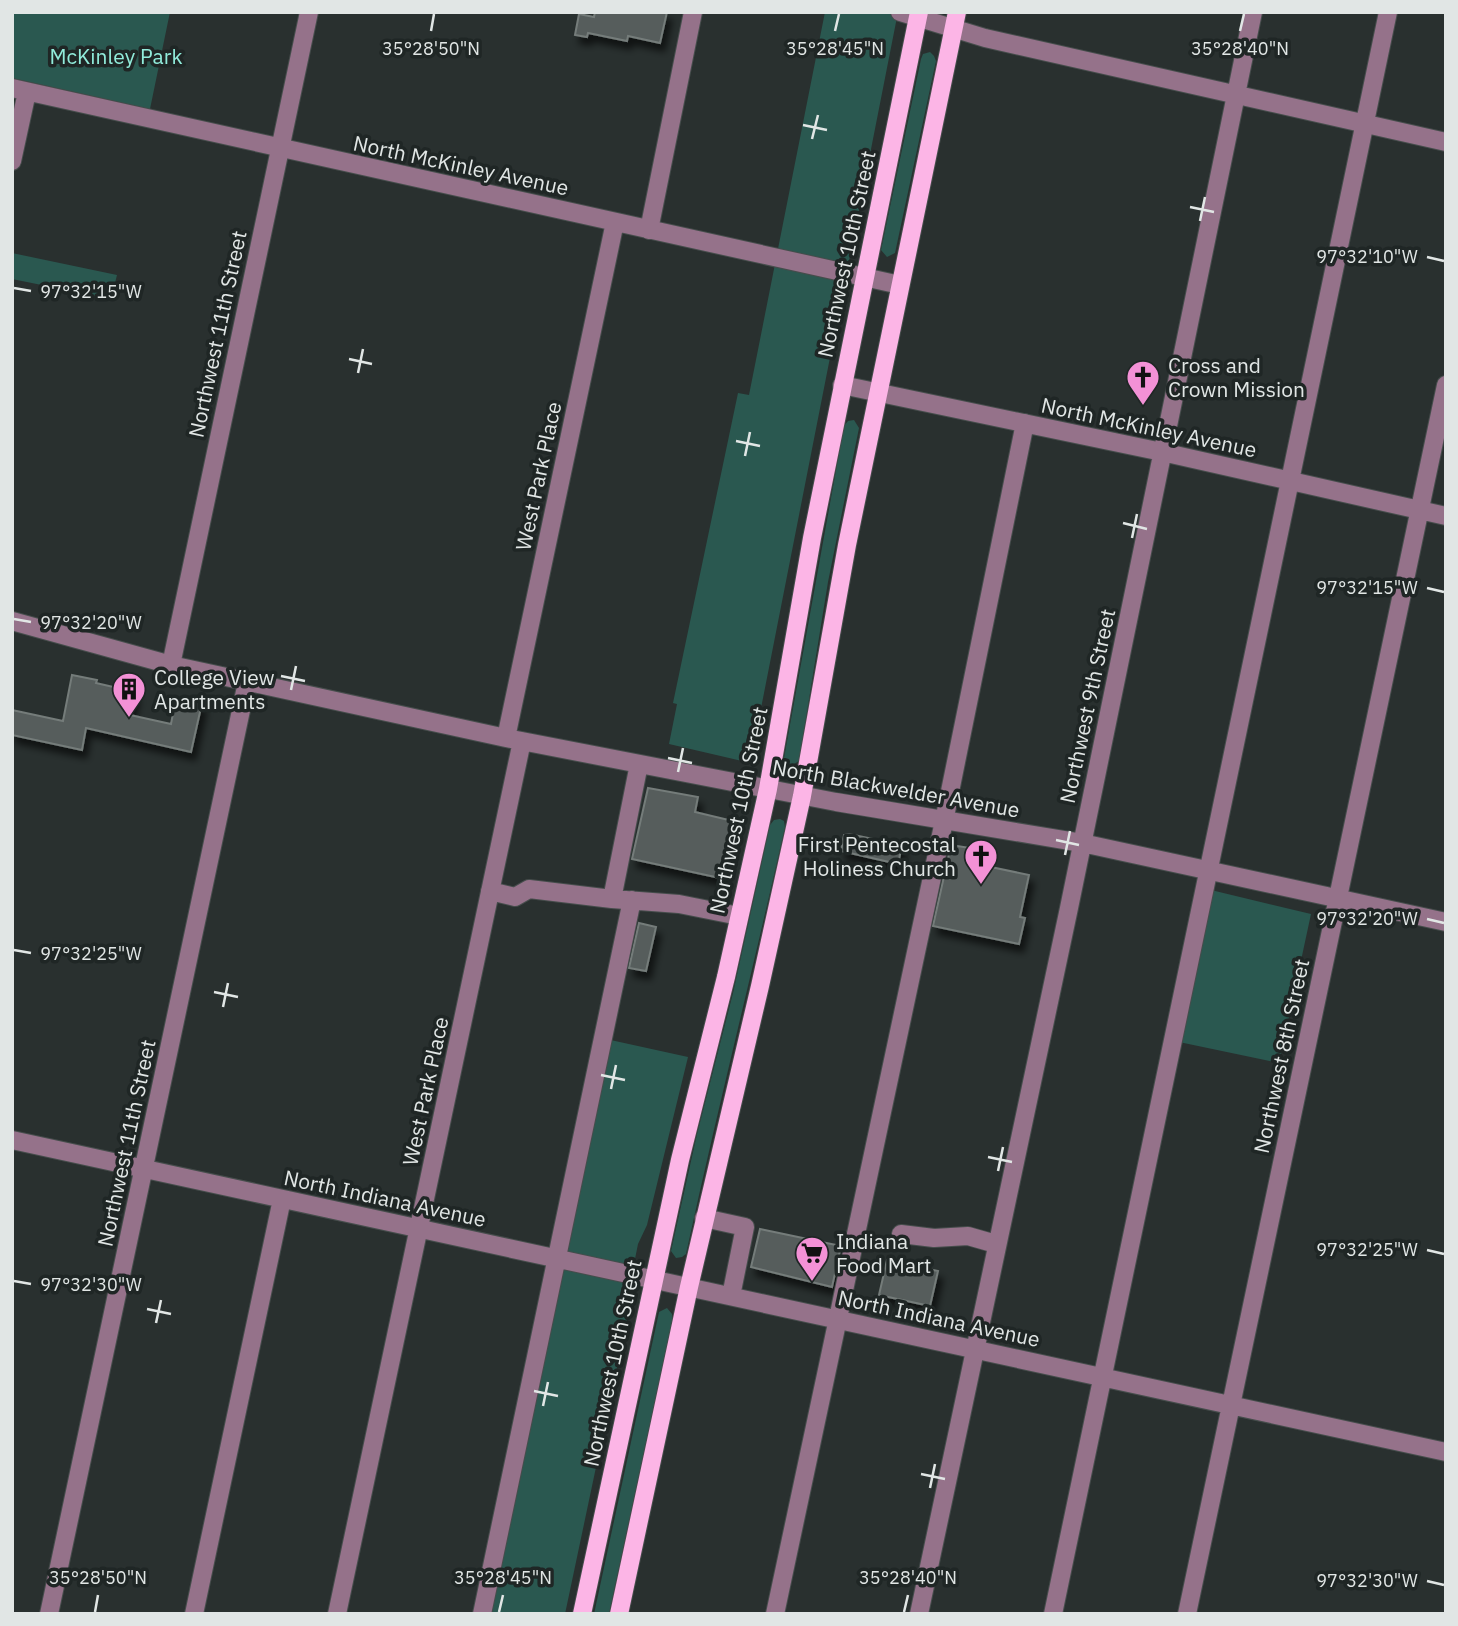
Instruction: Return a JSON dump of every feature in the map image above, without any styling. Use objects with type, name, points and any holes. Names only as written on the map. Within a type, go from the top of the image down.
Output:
[{"type":"main road","name":"Northwest 10th Street","points":[[582,1614],[653,1279],[768,789],[842,385],[919,15]]},
{"type":"main road","points":[[620,1614],[689,1287],[802,796],[847,545],[955,20]]},
{"type":"street","name":"Northwest 11th Street","points":[[171,665],[309,12]]},
{"type":"street","points":[[649,230],[693,12]]},
{"type":"street","points":[[900,12],[955,20],[985,38],[1446,142]]},
{"type":"street","name":"Northwest 9th Street","points":[[919,1614],[1082,843],[1253,12]]},
{"type":"street","points":[[1053,1614],[1388,12]]},
{"type":"street","name":"North McKinley Avenue","points":[[20,90],[900,285]]},
{"type":"street","points":[[12,161],[20,90]]},
{"type":"street","name":"West Park Place","points":[[337,1614],[490,891],[514,740],[615,222]]},
{"type":"street","name":"North McKinley Avenue","points":[[842,385],[1162,452],[1446,516]]},
{"type":"street","name":"Northwest 8th Street","points":[[1187,1614],[1446,385]]},
{"type":"street","points":[[775,1614],[944,821],[1025,423]]},
{"type":"street","name":"North Blackwelder Avenue","points":[[12,621],[171,665],[514,740],[802,796],[1082,843],[1446,922]]},
{"type":"street","name":"Northwest 11th Street","points":[[49,1614],[247,682]]},
{"type":"street","points":[[612,899],[639,764]]},
{"type":"street","points":[[490,891],[516,897],[529,889],[679,904],[739,916]]},
{"type":"street","points":[[482,1614],[632,900]]},
{"type":"street","name":"North Indiana Avenue","points":[[12,1140],[1446,1452]]},
{"type":"street","points":[[194,1614],[282,1199]]},
{"type":"street","points":[[705,1218],[745,1227],[731,1296]]},
{"type":"street","points":[[901,1234],[934,1238],[968,1237],[996,1244]]},
{"type":"green space","name":"McKinley Park","points":[[12,12],[170,12],[150,109],[12,78]]},
{"type":"green space","points":[[825,12],[898,12],[752,754],[742,761],[669,744],[677,704],[673,703],[738,393],[749,395]]},
{"type":"green space","points":[[930,52],[936,61],[895,253],[887,257],[881,250],[921,59],[923,54]]},
{"type":"green space","points":[[12,253],[117,275],[111,299],[12,279]]},
{"type":"green space","points":[[854,420],[859,428],[828,582],[799,761],[789,767],[784,758],[844,426],[848,421]]},
{"type":"green space","points":[[774,820],[784,821],[785,827],[686,1254],[676,1258],[671,1251],[770,825]]},
{"type":"green space","points":[[1211,890],[1311,914],[1279,1063],[1179,1042]]},
{"type":"green space","points":[[606,1039],[688,1057],[647,1225],[638,1244],[626,1304],[629,1311],[565,1614],[486,1614]]},
{"type":"green space","points":[[667,1308],[672,1314],[672,1322],[609,1614],[594,1614],[659,1312]]},
{"type":"building","points":[[595,12],[667,12],[660,43],[628,36],[627,41],[588,33],[587,37],[575,35],[579,14],[594,17]]},
{"type":"building","points":[[72,675],[135,692],[130,715],[171,724],[176,698],[202,703],[191,752],[86,728],[82,750],[12,735],[12,710],[63,721]]},
{"type":"building","points":[[648,788],[698,797],[695,812],[733,821],[720,878],[632,859]]},
{"type":"building","points":[[844,835],[902,845],[898,864],[841,851]]},
{"type":"building","name":"First Pentecostal Holiness Church","points":[[951,845],[970,848],[967,862],[1029,875],[1020,917],[1025,918],[1019,944],[933,926]]},
{"type":"building","points":[[639,923],[656,927],[646,971],[629,968]]},
{"type":"building","points":[[760,1229],[841,1246],[832,1287],[751,1267]]},
{"type":"building","points":[[887,1260],[938,1271],[930,1306],[879,1295]]},
{"type":"place","name":"Cross and Crown Mission","points":[[1143,407]]},
{"type":"place","name":"College View Apartments","points":[[129,719]]},
{"type":"place","name":"First Pentecostal Holiness Church","points":[[981,886]]},
{"type":"place","name":"Indiana Food Mart","points":[[812,1283]]}]
